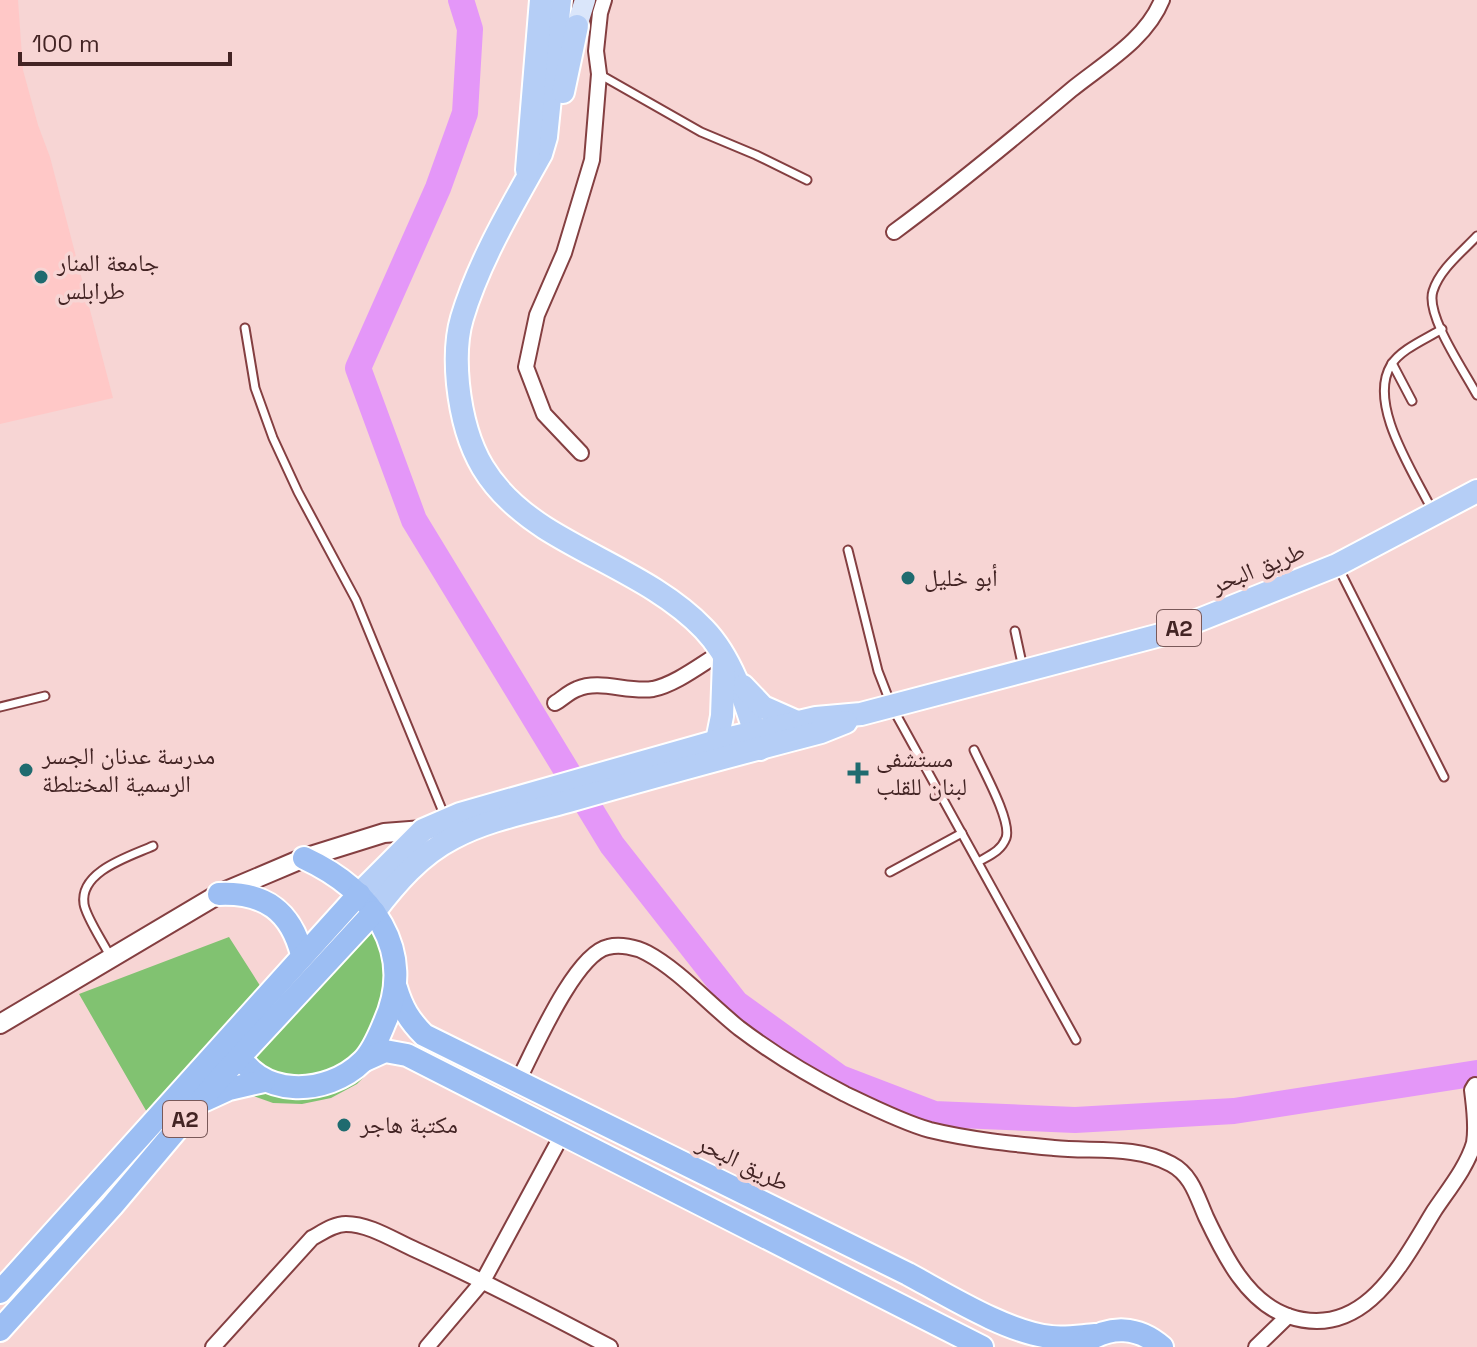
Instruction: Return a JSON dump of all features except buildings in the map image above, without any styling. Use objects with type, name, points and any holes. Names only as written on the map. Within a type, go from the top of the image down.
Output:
[{"type":"highway","points":[[304,858],[333,874],[359,894],[367,920]]},
{"type":"highway","points":[[219,894],[238,893],[274,907],[293,928],[302,955]]},
{"type":"highway","name":"طريق البحر","points":[[230,1035],[359,894]]},
{"type":"highway","points":[[341,913],[367,920]]},
{"type":"highway","name":"طريق البحر","points":[[367,920],[385,930],[392,949],[401,1006],[424,1035],[980,1312],[1052,1338],[1088,1341],[1113,1330],[1132,1330],[1150,1337],[1162,1347]]},
{"type":"highway","name":"A2","points":[[0,1330],[112,1206],[239,1057],[367,920]]},
{"type":"highway","name":"طريق البحر","points":[[365,1060],[391,1007],[396,988]]},
{"type":"highway","points":[[230,1035],[239,1057],[264,1081],[285,1087],[317,1085],[347,1073],[385,1051],[407,1055],[982,1347]]},
{"type":"highway","name":"A2","points":[[0,1292],[230,1035]]},
{"type":"highway","points":[[198,1105],[229,1089],[264,1081]]},
{"type":"highway","points":[[93,1187],[112,1206]]},
{"type":"main road","points":[[585,0],[560,109],[541,154],[472,289],[461,322],[456,367],[462,419],[472,451],[493,483],[517,509],[687,613],[706,631],[738,679],[763,707],[797,722]]},
{"type":"main road","points":[[527,179],[551,2]]},
{"type":"main road","points":[[548,37],[569,35],[577,26]]},
{"type":"main road","points":[[546,137],[548,37]]},
{"type":"main road","name":"طريق البحر","points":[[359,894],[423,830],[445,819],[584,788],[757,740],[797,722],[892,707],[1164,634],[1337,565],[1477,491]]},
{"type":"main road","points":[[717,741],[723,704],[722,656]]},
{"type":"main road","points":[[738,679],[757,740]]},
{"type":"main road","points":[[691,749],[723,704]]},
{"type":"main road","name":"طريق البحر","points":[[367,920],[402,877],[452,838],[717,741],[757,740],[821,732],[861,714]]},
{"type":"street","points":[[581,453],[544,414],[526,367],[537,315],[564,253],[592,160],[599,74],[596,51],[604,0]]},
{"type":"street","points":[[894,232],[972,175],[1122,50],[1152,18],[1162,0]]},
{"type":"street","points":[[555,703],[587,686],[654,689],[722,656]]},
{"type":"street","points":[[0,1034],[8,1020],[219,894],[304,858],[384,833],[423,830]]},
{"type":"street","points":[[518,1081],[575,973],[606,947],[624,946],[646,952],[740,1029],[793,1065],[847,1095],[927,1129],[996,1142],[1143,1153],[1173,1164],[1190,1179],[1207,1220],[1246,1286],[1268,1307],[1310,1321],[1339,1318],[1360,1308],[1383,1290],[1470,1153],[1476,1129],[1472,1090],[1475,1085]]},
{"type":"street","points":[[427,1347],[483,1281],[563,1133]]},
{"type":"street","points":[[213,1347],[304,1246],[329,1228],[344,1224],[379,1233],[483,1281],[610,1347]]},
{"type":"street","points":[[1256,1347],[1288,1316]]},
{"type":"lane","points":[[599,74],[701,132],[807,180]]},
{"type":"lane","points":[[1477,236],[1445,271],[1432,295],[1432,307],[1477,395]]},
{"type":"lane","points":[[245,328],[255,388],[273,438],[356,600],[445,819]]},
{"type":"lane","points":[[1433,512],[1386,415],[1382,391],[1392,363],[1442,329]]},
{"type":"lane","points":[[1392,363],[1412,401]]},
{"type":"lane","points":[[848,550],[878,671],[892,707],[1076,1040]]},
{"type":"lane","points":[[1337,565],[1444,777]]},
{"type":"lane","points":[[1015,631],[1024,670]]},
{"type":"lane","points":[[0,707],[45,696]]},
{"type":"lane","points":[[974,750],[1006,821],[1008,835],[998,851],[978,862]]},
{"type":"lane","points":[[890,872],[962,833]]},
{"type":"lane","points":[[111,958],[84,904],[87,888],[93,878],[108,867],[153,846]]},
{"type":"shaded area","name":"جامعة المنار طرابلس","points":[[0,0],[18,0],[23,70],[50,157],[113,398],[0,424]]},
{"type":"green space","points":[[367,925],[384,946],[398,1012],[378,1063],[357,1084],[331,1098],[302,1104],[273,1103],[245,1093],[148,1114],[79,994],[229,937],[275,1009]]},
{"type":"waterway","points":[[461,0],[470,29],[465,113],[438,188],[358,368],[414,520],[612,845],[736,1003],[840,1078],[934,1114],[1075,1120],[1234,1111],[1477,1073]]},
{"type":"place","name":"جامعة المنار طرابلس","points":[[41,277]]},
{"type":"place","name":"أبو خليل","points":[[908,578]]},
{"type":"place","name":"مدرسة عدنان الجسر الرسمية المختلطة","points":[[26,770]]},
{"type":"place","name":"مستشفى لبنان للقلب","points":[[858,773]]},
{"type":"place","name":"مكتبة هاجر","points":[[344,1125]]}]
